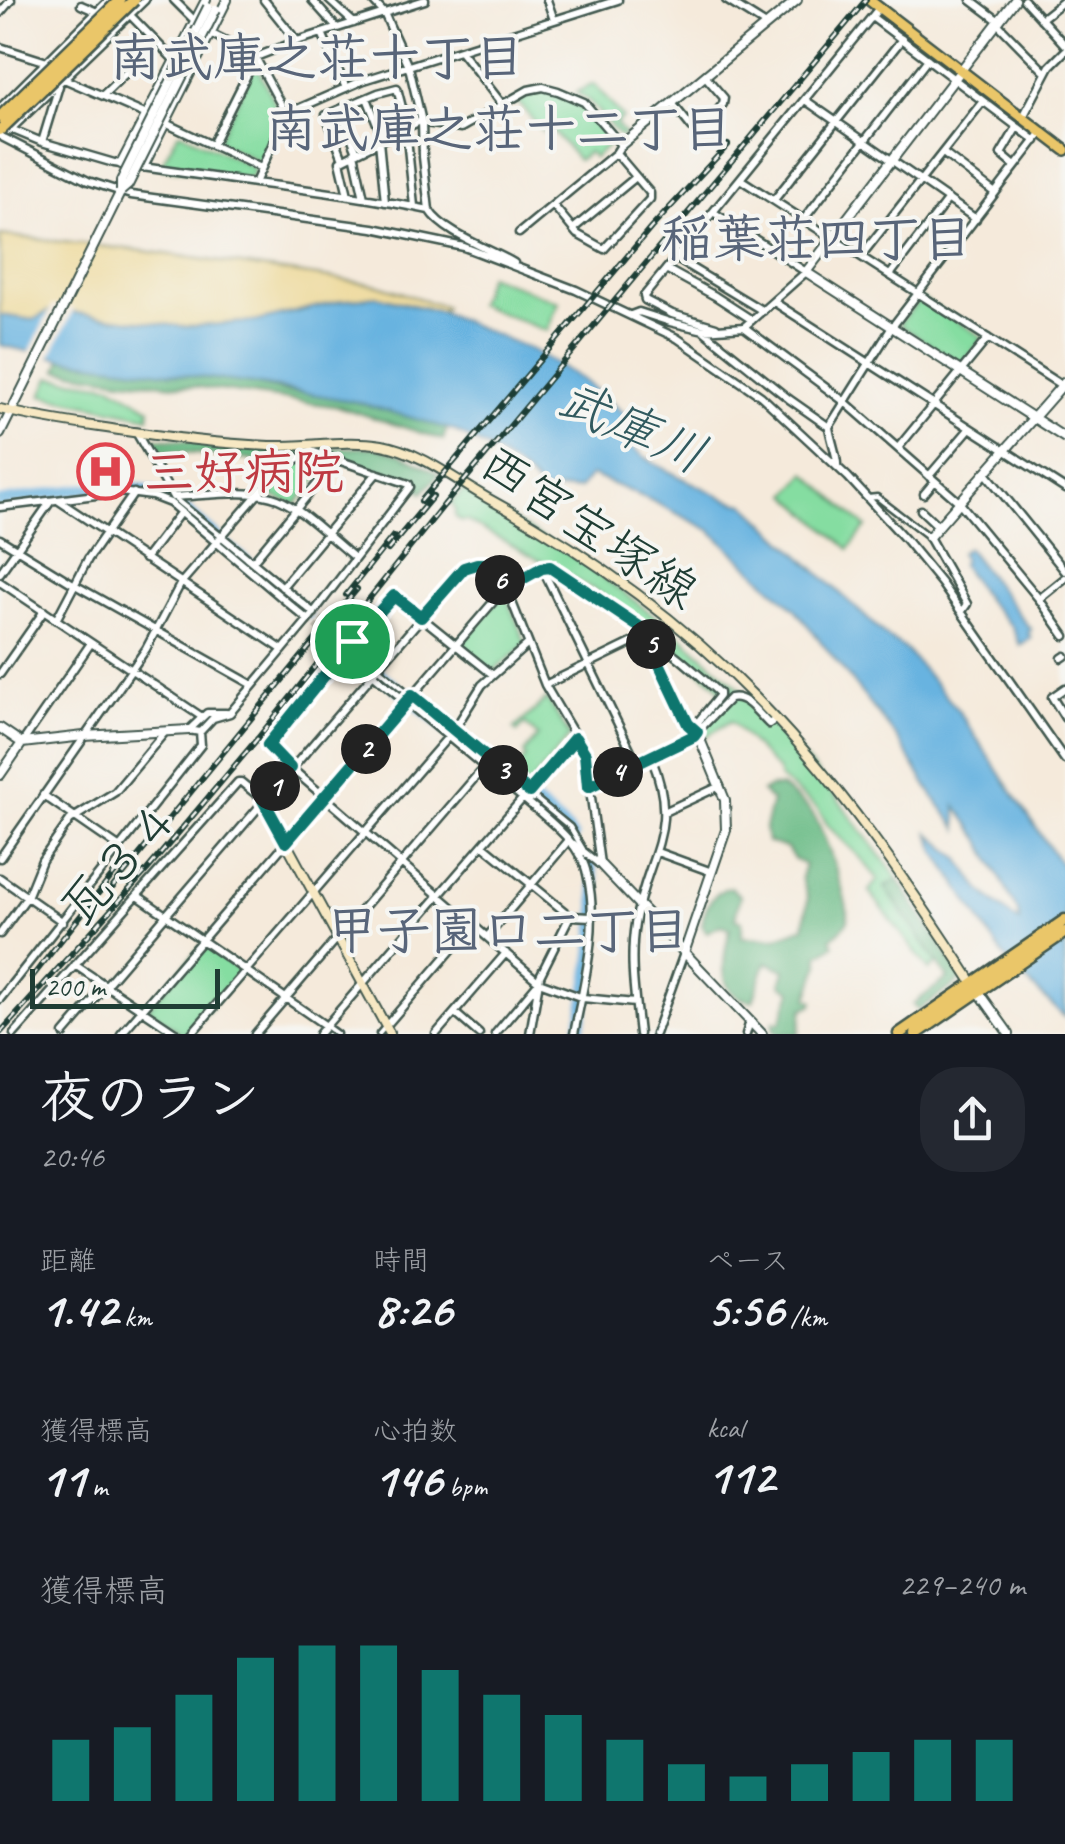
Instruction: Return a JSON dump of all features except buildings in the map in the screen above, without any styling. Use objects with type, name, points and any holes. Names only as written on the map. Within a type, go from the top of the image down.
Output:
[{"type":"highway","points":[[0,117],[120,0]]},
{"type":"highway","points":[[3,131],[134,0]]},
{"type":"highway","points":[[916,1034],[1065,920]]},
{"type":"highway","points":[[899,1034],[1065,932]]},
{"type":"main road","points":[[870,0],[958,75],[1039,136],[1065,150]]},
{"type":"main road","name":"西宮宝塚線","points":[[0,409],[13,408],[76,424],[234,444],[310,448],[384,445],[439,468],[557,539],[708,652],[776,718],[829,781],[904,879],[976,988]]},
{"type":"main road","points":[[263,800],[388,1030]]},
{"type":"street","points":[[0,13],[11,0]]},
{"type":"street","points":[[0,108],[109,0]]},
{"type":"street","points":[[3,131],[62,81],[145,0]]},
{"type":"street","points":[[174,0],[210,33],[256,58],[286,114]]},
{"type":"street","points":[[264,0],[297,41]]},
{"type":"street","points":[[338,28],[315,3],[328,0],[354,23]]},
{"type":"street","points":[[372,0],[384,13],[408,67],[422,122],[429,210],[445,226],[530,273]]},
{"type":"street","points":[[212,144],[256,58],[425,0]]},
{"type":"street","points":[[548,0],[554,20]]},
{"type":"street","points":[[255,183],[286,114],[364,80],[618,0]]},
{"type":"street","points":[[726,0],[766,25]]},
{"type":"street","points":[[519,233],[797,0]]},
{"type":"street","points":[[971,0],[998,22],[1046,73]]},
{"type":"street","points":[[630,316],[639,312],[704,330],[744,327],[806,272],[1015,0]]},
{"type":"street","points":[[1016,166],[1001,154],[1046,73],[1065,48],[1024,0]]},
{"type":"street","points":[[1041,18],[1065,0]]},
{"type":"street","points":[[121,164],[195,21],[215,3]]},
{"type":"street","points":[[142,167],[210,33],[215,3]]},
{"type":"street","points":[[2,431],[120,193],[128,185],[215,3]]},
{"type":"street","points":[[81,5],[97,12]]},
{"type":"street","points":[[722,329],[672,314],[644,296],[880,8]]},
{"type":"street","points":[[130,15],[175,61]]},
{"type":"street","points":[[872,17],[928,59],[958,75],[984,101],[1020,122]]},
{"type":"street","points":[[322,33],[346,88]]},
{"type":"street","points":[[774,200],[902,40]]},
{"type":"street","points":[[103,96],[157,43]]},
{"type":"street","points":[[0,47],[46,62],[62,81],[147,114],[261,168]]},
{"type":"street","points":[[460,50],[502,104]]},
{"type":"street","points":[[804,219],[928,59]]},
{"type":"street","points":[[672,104],[692,128],[703,128],[724,98],[705,76]]},
{"type":"street","points":[[42,142],[62,81]]},
{"type":"street","points":[[348,195],[340,160],[422,122],[458,129],[542,87],[584,102],[650,193],[650,199],[604,249],[577,234],[553,204]]},
{"type":"street","points":[[344,158],[326,115],[397,88],[406,128],[414,207]]},
{"type":"street","points":[[367,98],[381,140],[385,202]]},
{"type":"street","points":[[805,100],[976,218]]},
{"type":"street","points":[[861,256],[984,101]]},
{"type":"street","points":[[340,109],[356,153],[364,198]]},
{"type":"street","points":[[3,131],[121,164],[429,210]]},
{"type":"street","points":[[3,131],[88,181],[120,193],[390,231],[464,248],[576,290],[676,338],[760,396],[837,466],[906,539],[962,611],[1065,760]]},
{"type":"street","points":[[837,466],[829,427],[844,402],[892,327],[1039,136]]},
{"type":"street","points":[[942,153],[995,193]]},
{"type":"street","points":[[573,228],[636,177]]},
{"type":"street","points":[[740,178],[1064,385],[929,537]]},
{"type":"street","points":[[890,275],[948,199]]},
{"type":"street","points":[[713,212],[1065,438]]},
{"type":"street","points":[[675,258],[763,311]]},
{"type":"street","points":[[666,269],[752,320]]},
{"type":"street","points":[[774,302],[1065,489]]},
{"type":"street","points":[[744,327],[844,402],[959,502],[1065,636]]},
{"type":"street","points":[[704,330],[789,400],[829,427]]},
{"type":"street","points":[[898,448],[988,338]]},
{"type":"street","points":[[924,494],[970,428]]},
{"type":"street","points":[[136,432],[180,513],[252,562],[314,613]]},
{"type":"street","points":[[0,728],[22,743],[84,736],[194,731],[213,718],[230,713],[314,613],[410,488],[409,484],[310,448],[278,471],[181,583],[131,670],[84,736],[0,858]]},
{"type":"street","points":[[252,562],[337,460]]},
{"type":"street","points":[[282,587],[378,472]]},
{"type":"street","points":[[986,472],[1065,574],[1039,599]]},
{"type":"street","points":[[0,507],[120,492],[172,500],[258,494],[295,509],[355,558]]},
{"type":"street","points":[[56,620],[134,493]]},
{"type":"street","points":[[868,498],[877,497],[929,537],[967,604],[962,611]]},
{"type":"street","points":[[54,500],[283,650]]},
{"type":"street","points":[[0,573],[54,500]]},
{"type":"street","points":[[172,500],[308,620]]},
{"type":"street","points":[[921,510],[938,526]]},
{"type":"street","points":[[145,560],[180,513]]},
{"type":"street","points":[[0,539],[252,686]]},
{"type":"street","points":[[64,1034],[465,566],[486,564],[506,588],[545,685],[585,754],[600,864]]},
{"type":"street","points":[[122,1034],[506,588],[542,568],[550,567],[650,634],[720,696],[694,736],[588,787]]},
{"type":"street","points":[[542,568],[637,763]]},
{"type":"street","points":[[0,582],[202,718]]},
{"type":"street","points":[[493,676],[394,596],[268,745],[539,982],[583,998],[635,1003]]},
{"type":"street","points":[[0,674],[44,611]]},
{"type":"street","points":[[545,685],[650,634]]},
{"type":"street","points":[[650,634],[651,646],[695,730],[727,808],[726,830],[655,1034]]},
{"type":"street","points":[[0,775],[91,643]]},
{"type":"street","points":[[191,1034],[451,733],[482,686],[528,644]]},
{"type":"street","points":[[348,648],[526,795],[600,864],[762,1034]]},
{"type":"street","points":[[1065,688],[1052,697],[1065,718]]},
{"type":"street","points":[[695,730],[737,696],[769,724],[776,718]]},
{"type":"street","points":[[194,731],[207,714],[226,713]]},
{"type":"street","points":[[0,999],[202,745],[194,731]]},
{"type":"street","points":[[0,934],[27,897],[42,860],[73,816],[115,792],[165,732]]},
{"type":"street","points":[[451,733],[484,767],[570,826],[584,852]]},
{"type":"street","points":[[320,1034],[575,738]]},
{"type":"street","points":[[638,1034],[632,958],[638,905],[663,830],[664,812],[661,782],[651,757]]},
{"type":"street","points":[[255,1034],[484,767]]},
{"type":"street","name":"瓦３４","points":[[14,1034],[238,782],[263,800]]},
{"type":"street","points":[[664,812],[720,786]]},
{"type":"street","points":[[43,795],[120,848]]},
{"type":"street","points":[[486,937],[570,840]]},
{"type":"street","points":[[570,840],[587,869],[591,892],[583,998],[574,1034]]},
{"type":"street","points":[[483,845],[570,916],[591,918]]},
{"type":"street","points":[[656,852],[712,872]]},
{"type":"street","points":[[0,878],[63,922]]},
{"type":"street","points":[[138,896],[337,1034]]},
{"type":"street","points":[[495,1034],[539,982],[570,916]]},
{"type":"street","points":[[379,1034],[388,1030],[473,925]]},
{"type":"street","points":[[436,1034],[506,953]]},
{"type":"street","points":[[75,964],[178,1034]]},
{"type":"street","points":[[530,1034],[539,982]]},
{"type":"street","points":[[976,988],[1009,1034]]},
{"type":"street","points":[[454,1013],[479,1034]]},
{"type":"street","points":[[746,1034],[750,1022]]},
{"type":"green space","points":[[254,68],[258,68],[281,117],[262,161],[218,142]]},
{"type":"green space","points":[[594,84],[623,118],[616,124],[625,135],[622,137],[576,92]]},
{"type":"green space","points":[[536,90],[570,100],[613,141],[594,158],[588,152],[578,160],[549,127],[543,132],[517,101]]},
{"type":"green space","points":[[181,132],[254,168],[253,176],[162,168]]},
{"type":"green space","points":[[488,275],[559,302],[547,331],[477,304]]},
{"type":"green space","points":[[921,298],[982,337],[963,364],[901,326]]},
{"type":"green space","points":[[62,359],[308,393],[357,402],[447,428],[443,440],[340,407],[58,370]]},
{"type":"green space","points":[[50,377],[111,385],[150,408],[149,417],[42,395]]},
{"type":"green space","points":[[155,438],[302,450],[303,454],[285,464],[153,449]]},
{"type":"green space","points":[[374,447],[401,454],[439,474],[423,493],[409,481],[318,451]]},
{"type":"green space","points":[[317,456],[331,463],[295,505],[265,493],[288,467]]},
{"type":"green space","points":[[806,473],[866,527],[849,549],[788,495]]},
{"type":"green space","points":[[464,490],[582,562],[674,630],[749,697],[824,781],[891,869],[898,879],[886,888],[937,963],[929,970],[869,891],[878,879],[829,827],[817,808],[780,779],[778,771],[731,721],[705,737],[703,720],[723,697],[716,684],[598,592],[467,521],[460,521],[451,504]]},
{"type":"green space","points":[[503,594],[526,644],[490,671],[460,643]]},
{"type":"green space","points":[[547,699],[570,736],[528,787],[511,774],[538,736],[525,724],[517,732],[514,729]]},
{"type":"green space","points":[[781,787],[816,819],[848,915],[846,924],[831,939],[834,945],[819,955],[808,998],[814,1001],[803,1009],[799,1034],[778,1034],[773,1029],[774,1021],[780,1023],[792,991],[781,984],[785,970],[766,962],[753,1001],[740,998],[732,992],[724,973],[730,928],[721,925],[707,932],[701,925],[713,897],[730,887],[740,896],[735,918],[742,921],[742,937],[776,938],[804,927],[808,898],[801,877],[805,865],[794,859],[787,848],[767,842],[765,828],[772,801],[762,792]]},
{"type":"green space","points":[[898,879],[961,977],[918,1010],[913,1004],[948,978],[885,887]]},
{"type":"green space","points":[[203,944],[240,973],[187,1034],[182,1034],[148,1008]]},
{"type":"sand","points":[[0,235],[145,251],[379,285],[445,307],[441,312],[376,296],[258,321],[186,327],[52,310],[33,320],[0,315]]},
{"type":"water","points":[[376,296],[441,312],[532,350],[581,379],[627,416],[619,434],[636,450],[672,473],[745,504],[887,637],[905,649],[958,710],[1065,871],[1065,1017],[1000,951],[936,852],[929,833],[959,858],[979,889],[1020,921],[980,839],[956,806],[958,829],[897,738],[795,609],[710,530],[591,475],[579,489],[544,491],[519,469],[453,430],[357,402],[62,359],[0,345],[0,315],[33,320],[51,310],[186,327],[258,321]]},
{"type":"water","points":[[967,548],[1031,630],[1031,638],[1020,645],[1012,627],[961,564],[964,560],[960,553]]},
{"type":"pier","points":[[52,305],[75,308],[48,361],[27,357]]},
{"type":"waterway","points":[[0,502],[89,488],[154,493],[174,501],[308,614]]},
{"type":"waterway","points":[[350,649],[573,837]]},
{"type":"waterway","points":[[578,1034],[596,921],[596,898],[588,862]]},
{"type":"tunnel","points":[[314,613],[351,644]]},
{"type":"tunnel","points":[[308,620],[345,651]]},
{"type":"railway","points":[[0,1033],[147,870],[258,738],[444,505],[866,0]]},
{"type":"railway","points":[[421,501],[651,228],[728,145]]},
{"type":"railway","points":[[388,550],[433,496]]},
{"type":"railway","points":[[346,595],[393,536]]},
{"type":"railway","points":[[113,887],[357,589]]},
{"type":"railway","points":[[32,977],[116,871]]},
{"type":"place","name":"三好病院","points":[[105,472]]},
{"type":"district","name":"南武庫之荘十丁目","points":[[317,58]]},
{"type":"district","name":"南武庫之荘十二丁目","points":[[499,129]]},
{"type":"district","name":"稲葉荘四丁目","points":[[817,239]]},
{"type":"district","name":"甲子園口二丁目","points":[[508,931]]},
{"type":"route","points":[[486,564],[506,588],[550,567],[650,634],[651,646],[688,724],[697,732],[588,787],[585,754],[575,738],[529,792],[412,695],[286,842],[263,800],[290,768],[268,745],[352,641],[394,596],[421,617],[465,566],[486,564]]},
{"type":"water label","name":"武庫川","points":[[632,427]]}]
